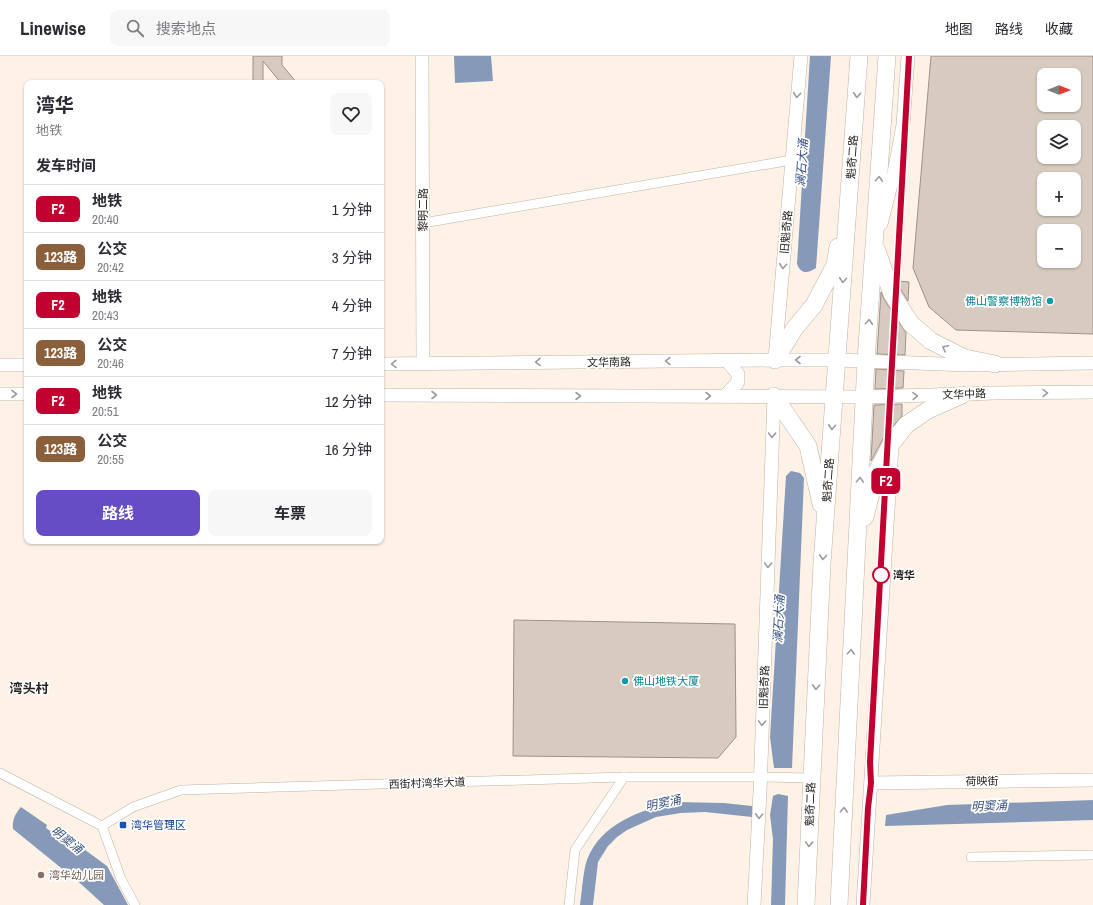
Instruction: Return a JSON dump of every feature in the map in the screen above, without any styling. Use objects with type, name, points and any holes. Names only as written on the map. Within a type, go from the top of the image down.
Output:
[{"type":"highway","name":"魁奇二路","points":[[806,905],[811,778],[825,523],[859,56]]},
{"type":"highway","points":[[839,905],[866,361],[887,56]]},
{"type":"highway","points":[[775,360],[795,328],[814,305],[834,264],[851,178]]},
{"type":"highway","points":[[875,245],[892,294],[911,324],[931,341],[965,358],[995,364]]},
{"type":"highway","points":[[855,572],[862,529],[876,473],[892,443],[906,425],[928,410],[962,395]]},
{"type":"highway","points":[[774,396],[808,446],[825,523]]},
{"type":"highway","points":[[840,877],[851,905]]},
{"type":"main road","name":"黎明二路","points":[[422,56],[423,364]]},
{"type":"main road","name":"旧魁奇路","points":[[775,360],[801,56]]},
{"type":"main road","points":[[875,245],[894,173],[904,125],[908,56]]},
{"type":"main road","points":[[725,396],[738,382],[738,374],[726,360]]},
{"type":"main road","points":[[837,360],[968,365],[1093,363]]},
{"type":"main road","name":"文华南路","points":[[384,364],[837,360]]},
{"type":"main road","points":[[0,365],[24,365]]},
{"type":"main road","name":"文华中路","points":[[834,397],[1093,392]]},
{"type":"main road","points":[[0,394],[24,394]]},
{"type":"main road","points":[[384,395],[834,397]]},
{"type":"main road","name":"旧魁奇路","points":[[754,905],[774,396]]},
{"type":"main road","points":[[863,905],[892,443]]},
{"type":"main road","name":"荷映街","points":[[871,783],[1093,780]]},
{"type":"street","points":[[423,223],[792,160]]},
{"type":"street","points":[[0,773],[102,826],[121,879],[135,905]]},
{"type":"street","points":[[569,905],[575,850],[624,777]]},
{"type":"street","name":"西街村湾华大道","points":[[102,826],[133,807],[181,790],[624,777],[811,778]]},
{"type":"street","points":[[971,857],[1093,855]]},
{"type":"water","points":[[454,56],[491,56],[493,81],[455,83]]},
{"type":"water","points":[[810,56],[831,56],[816,268],[805,272],[800,270],[797,264]]},
{"type":"water","name":"澜石大涌","points":[[791,471],[800,473],[804,478],[792,768],[774,768],[770,737],[786,476]]},
{"type":"water","points":[[778,794],[788,796],[785,905],[771,905],[773,839],[770,815],[773,796]]},
{"type":"water","name":"明窦涌","points":[[1093,800],[1093,820],[885,826],[886,815],[947,805]]},
{"type":"water","points":[[676,802],[724,803],[752,806],[752,817],[705,812],[681,813],[656,817],[627,830],[608,846],[598,862],[593,905],[580,905],[587,860],[593,847],[602,836],[612,827],[636,814]]},
{"type":"water","points":[[21,807],[47,825],[46,828],[74,847],[77,844],[107,866],[128,905],[104,905],[81,884],[13,829],[14,817]]},
{"type":"building","points":[[253,56],[282,56],[282,65],[294,80],[279,80],[263,61],[263,80],[253,80]]},
{"type":"building","points":[[931,56],[1093,56],[1093,334],[956,330],[929,307],[913,268]]},
{"type":"building","points":[[898,281],[909,282],[908,301],[901,290]]},
{"type":"building","points":[[881,292],[906,333],[905,355],[877,354]]},
{"type":"building","points":[[876,369],[904,371],[903,388],[875,389]]},
{"type":"building","points":[[902,404],[902,416],[884,437],[871,461],[874,405]]},
{"type":"building","name":"佛山地铁大厦","points":[[514,620],[735,624],[736,737],[718,758],[513,756]]},
{"type":"metro line","name":"F2","points":[[863,905],[868,808],[871,783],[870,762],[909,56]]},
{"type":"place","name":"佛山警察博物馆","points":[[1050,301]]},
{"type":"place","name":"湾华","points":[[881,575]]},
{"type":"place","name":"佛山地铁大厦","points":[[625,681]]},
{"type":"place","name":"湾华管理区","points":[[123,825]]},
{"type":"place","name":"湾华幼儿园","points":[[41,875]]},
{"type":"district","name":"湾头村","points":[[29,688]]}]
